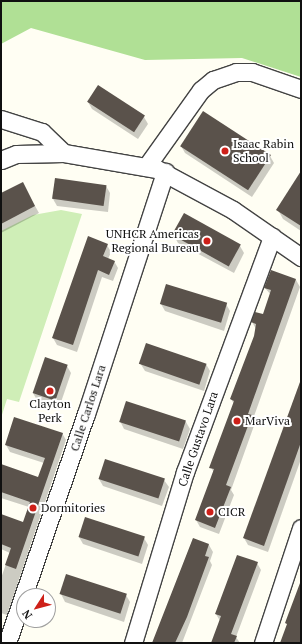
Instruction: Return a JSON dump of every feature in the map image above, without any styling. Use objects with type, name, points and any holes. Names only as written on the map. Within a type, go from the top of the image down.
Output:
[{"type":"street","points":[[146,167],[201,90],[213,80],[236,72],[252,72],[301,89]]},
{"type":"street","points":[[1,119],[42,132],[64,153]]},
{"type":"street","points":[[9,157],[26,148],[30,141],[28,128]]},
{"type":"street","points":[[9,157],[64,153],[146,167],[165,172],[233,210],[301,257]]},
{"type":"street","name":"Calle Carlos Lara","points":[[7,643],[86,414],[165,172]]},
{"type":"street","name":"Calle Gustavo Lara","points":[[132,643],[185,472],[272,237]]},
{"type":"street","points":[[263,643],[301,528]]},
{"type":"green space","points":[[1,1],[301,1],[301,77],[242,58],[145,60],[31,28],[1,44]]},
{"type":"green space","points":[[61,210],[82,214],[19,402],[7,399],[1,418],[1,231],[33,215]]},
{"type":"building","points":[[98,85],[145,115],[134,132],[87,102]]},
{"type":"building","name":"Isaac Rabin School","points":[[203,111],[271,155],[248,190],[180,146]]},
{"type":"building","points":[[301,171],[301,226],[276,210]]},
{"type":"building","points":[[55,178],[106,185],[104,206],[52,199]]},
{"type":"building","points":[[23,182],[35,206],[1,224],[1,193]]},
{"type":"building","name":"UNHCR Americas Regional Bureau","points":[[184,213],[241,245],[229,266],[172,235]]},
{"type":"building","points":[[88,236],[108,244],[103,256],[115,261],[109,275],[98,270],[73,345],[52,338]]},
{"type":"building","points":[[271,270],[296,279],[248,414],[252,415],[226,485],[231,487],[215,528],[195,520],[214,469],[209,468],[234,401],[230,399],[254,336],[256,324],[251,322],[255,312],[263,314],[271,290],[264,288]]},
{"type":"building","points":[[166,284],[227,303],[221,323],[160,304]]},
{"type":"building","points":[[146,343],[207,364],[199,385],[139,364]]},
{"type":"building","points":[[45,357],[68,365],[55,401],[33,393]]},
{"type":"building","points":[[300,382],[301,442],[264,546],[243,538]]},
{"type":"building","points":[[126,401],[186,420],[179,441],[119,422]]},
{"type":"building","name":"Dormitories","points":[[14,417],[63,433],[16,569],[5,565],[11,548],[1,544],[1,514],[23,522],[30,502],[1,492],[1,464],[38,477],[45,458],[5,445]]},
{"type":"building","points":[[105,459],[165,478],[158,498],[99,479]]},
{"type":"building","points":[[85,517],[145,536],[138,556],[79,537]]},
{"type":"building","points":[[193,538],[209,544],[205,556],[209,557],[187,617],[175,643],[152,643]]},
{"type":"building","points":[[237,555],[258,562],[231,634],[237,636],[234,643],[211,643],[221,616],[215,614]]},
{"type":"building","points":[[66,574],[127,594],[120,614],[60,594]]},
{"type":"building","points":[[300,583],[301,643],[280,643],[287,624],[285,623]]},
{"type":"place","name":"Isaac Rabin School","points":[[225,151]]},
{"type":"place","name":"UNHCR Americas Regional Bureau","points":[[207,241]]},
{"type":"place","name":"Clayton Perk","points":[[50,391]]},
{"type":"place","name":"MarViva","points":[[237,421]]},
{"type":"place","name":"Dormitories","points":[[33,508]]},
{"type":"place","name":"CICR","points":[[210,512]]}]
